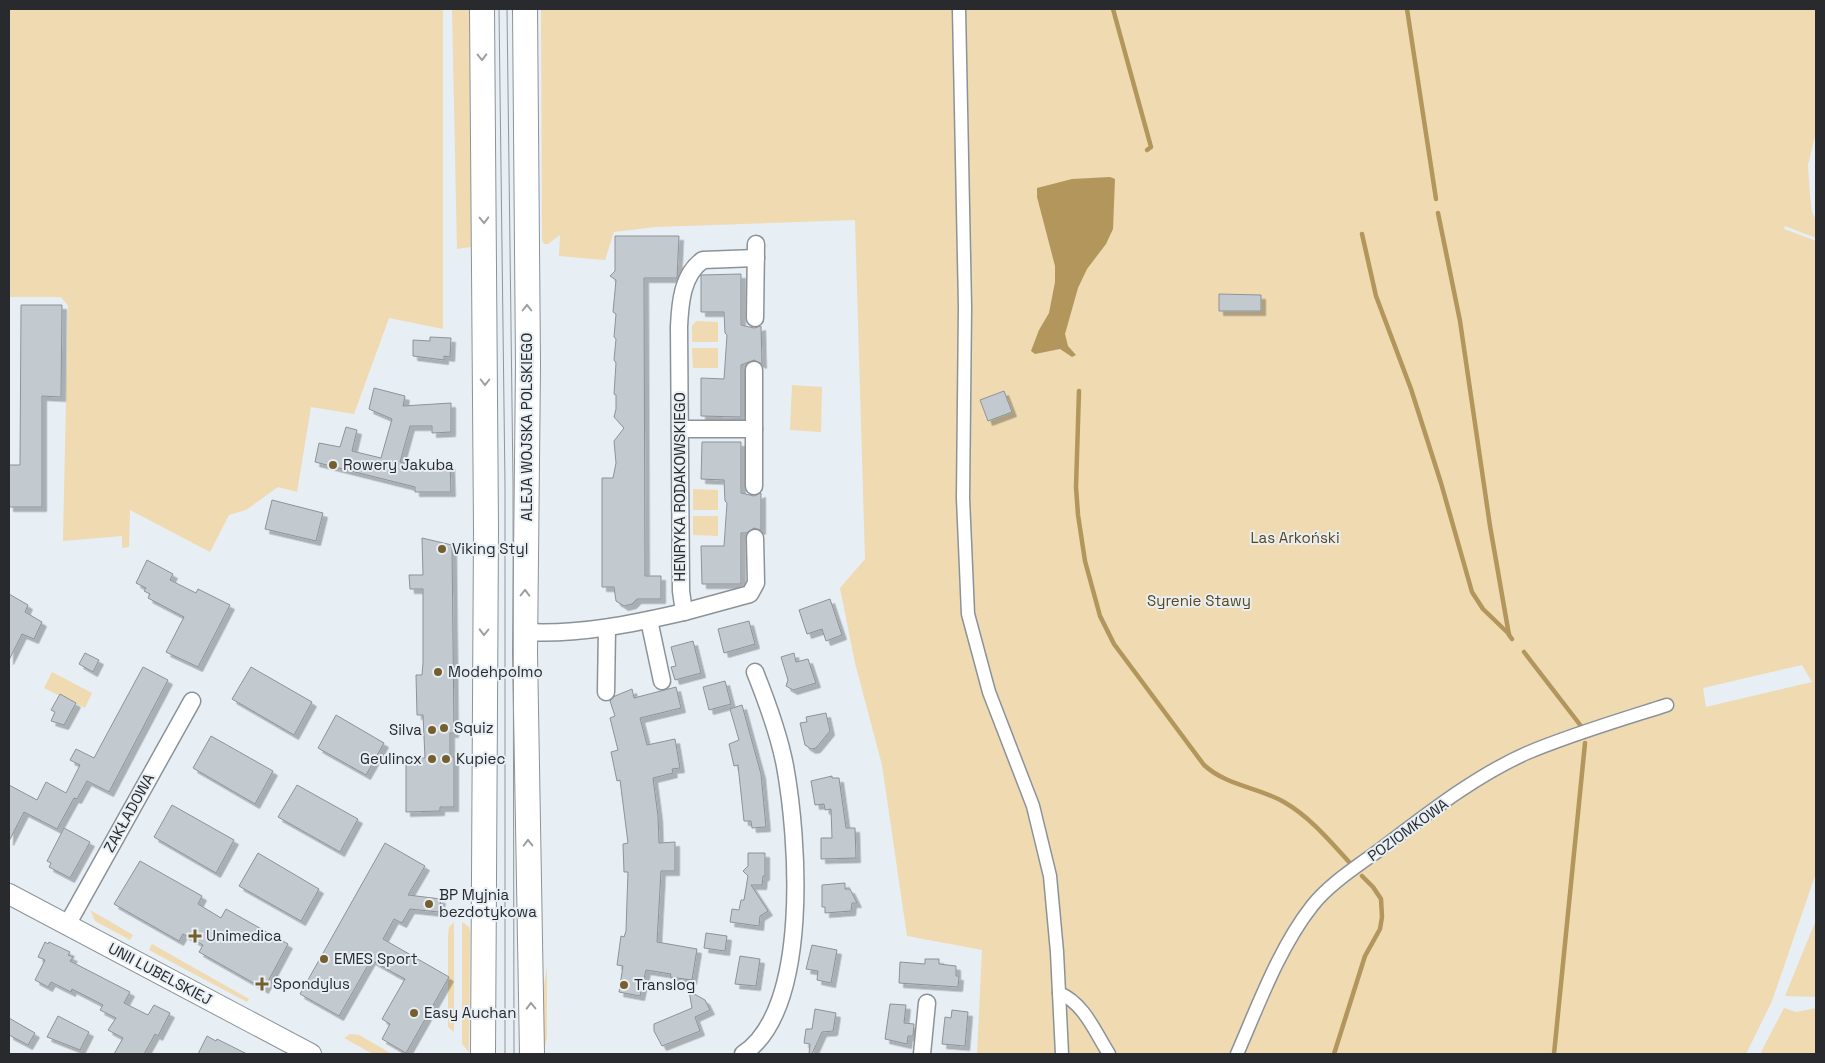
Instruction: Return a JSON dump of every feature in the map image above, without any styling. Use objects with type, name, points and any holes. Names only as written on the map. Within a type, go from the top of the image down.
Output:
[{"type":"main road","points":[[482,9],[486,529],[483,1052]]},
{"type":"main road","name":"ALEJA WOJSKA POLSKIEGO","points":[[525,9],[528,356],[525,632],[532,1054]]},
{"type":"street","points":[[959,9],[965,307],[963,498],[968,614],[989,692],[1033,806],[1050,876],[1062,1054]]},
{"type":"street","name":"HENRYKA RODAKOWSKIEGO","points":[[684,612],[681,591],[680,312],[689,275],[703,260],[756,251],[755,318]]},
{"type":"street","points":[[754,370],[754,486]]},
{"type":"street","points":[[680,430],[754,429]]},
{"type":"street","points":[[525,632],[571,632],[607,628],[684,612],[750,594],[756,583],[755,538]]},
{"type":"street","points":[[649,620],[662,681]]},
{"type":"street","points":[[606,692],[607,628]]},
{"type":"street","points":[[743,1054],[760,1041],[774,1015],[782,993],[795,917],[793,849],[784,764],[766,700],[755,672]]},
{"type":"street","name":"ZAKŁADOWA","points":[[67,925],[192,701]]},
{"type":"street","name":"POZIOMKOWA","points":[[1237,1054],[1264,993],[1295,932],[1312,906],[1336,883],[1411,826],[1484,776],[1527,754],[1667,705]]},
{"type":"street","name":"UNII LUBELSKIEJ","points":[[9,894],[311,1054]]},
{"type":"street","points":[[1059,993],[1071,997],[1084,1012],[1109,1054]]},
{"type":"street","points":[[922,1054],[927,1002]]},
{"type":"green space","points":[[9,9],[443,9],[443,329],[389,318],[354,414],[311,407],[297,492],[278,487],[246,510],[229,515],[210,552],[130,510],[129,547],[122,548],[122,536],[63,541],[68,306],[61,297],[9,297]]},
{"type":"green space","points":[[452,9],[474,9],[477,246],[457,249]]},
{"type":"green space","points":[[541,9],[1816,9],[1816,132],[1808,165],[1812,212],[1816,220],[1816,238],[1785,226],[1784,229],[1816,241],[1816,873],[1772,1001],[1746,1054],[977,1054],[982,950],[907,936],[882,765],[855,663],[840,588],[865,559],[855,220],[655,227],[614,232],[605,260],[559,256],[560,235],[548,244],[544,244],[542,240]],"holes":[[[1802,665],[1812,682],[1706,707],[1703,688]]]},
{"type":"green space","points":[[696,321],[718,322],[718,342],[692,342],[692,326]]},
{"type":"green space","points":[[692,348],[718,348],[718,368],[693,368]]},
{"type":"green space","points":[[792,385],[822,387],[821,432],[790,430]]},
{"type":"green space","points":[[693,489],[718,490],[718,510],[693,510]]},
{"type":"green space","points":[[693,516],[718,516],[718,536],[693,535]]},
{"type":"green space","points":[[52,672],[92,693],[85,708],[44,688]]},
{"type":"green space","points":[[90,910],[133,935],[130,940],[95,921]]},
{"type":"green space","points":[[1816,920],[1816,997],[1785,996]]},
{"type":"green space","points":[[454,922],[454,1032],[448,1027],[448,936],[449,927]]},
{"type":"green space","points":[[462,922],[469,927],[470,932],[469,1052],[462,1044]]},
{"type":"green space","points":[[152,944],[249,999],[247,1002],[149,950]]},
{"type":"green space","points":[[547,967],[547,1038],[543,1052],[540,1011]]},
{"type":"green space","points":[[1784,1008],[1796,1012],[1816,1008],[1816,1054],[1760,1054]]},
{"type":"green space","points":[[350,1034],[359,1035],[392,1054],[373,1054],[344,1038]]},
{"type":"shaded area","points":[[1110,177],[1115,179],[1113,229],[1106,244],[1087,269],[1078,288],[1065,334],[1068,346],[1076,355],[1072,357],[1060,349],[1035,354],[1031,351],[1039,330],[1049,313],[1055,282],[1055,266],[1037,197],[1037,188],[1072,179]]},
{"type":"building","points":[[615,236],[679,236],[677,278],[644,278],[645,576],[661,576],[661,599],[637,599],[632,604],[624,606],[616,601],[614,587],[602,587],[602,478],[613,478],[616,463],[614,441],[624,428],[614,417],[616,409],[616,395],[614,394],[616,363],[614,360],[616,339],[614,337],[616,314],[613,312],[616,280],[610,276],[615,271]]},
{"type":"building","points":[[741,274],[741,325],[754,328],[761,326],[762,364],[754,360],[741,365],[741,417],[701,416],[701,378],[724,379],[727,335],[725,333],[724,312],[701,312],[701,275]]},
{"type":"building","points":[[1219,294],[1261,295],[1261,311],[1219,311]]},
{"type":"building","points":[[21,305],[62,305],[61,397],[42,396],[42,507],[9,507],[9,465],[20,465]]},
{"type":"building","points":[[430,337],[451,338],[450,357],[444,356],[444,360],[413,356],[413,340],[430,341]]},
{"type":"building","points":[[374,388],[405,396],[403,406],[451,403],[451,432],[432,433],[432,426],[410,426],[400,462],[418,467],[432,467],[432,464],[450,464],[451,492],[415,492],[415,487],[315,462],[319,443],[340,447],[346,427],[357,430],[352,451],[381,458],[392,419],[369,409]]},
{"type":"building","points":[[1004,391],[1012,412],[988,421],[980,400]]},
{"type":"building","points":[[702,442],[741,442],[741,493],[754,496],[761,493],[761,530],[754,528],[746,533],[741,533],[741,584],[702,584],[701,546],[724,546],[727,503],[725,501],[724,480],[701,479]]},
{"type":"building","points":[[272,500],[323,513],[316,541],[265,529]]},
{"type":"building","points":[[422,538],[452,545],[454,733],[450,733],[450,757],[454,757],[454,807],[440,807],[440,811],[406,812],[406,758],[425,758],[423,715],[417,715],[416,675],[422,675],[423,663],[423,589],[410,589],[409,575],[423,575]]},
{"type":"building","points":[[147,560],[173,574],[170,580],[196,593],[198,589],[230,605],[198,667],[166,652],[184,617],[148,598],[150,594],[144,591],[146,588],[136,583]]},
{"type":"building","points":[[9,594],[28,605],[25,612],[42,622],[34,639],[22,634],[9,660]]},
{"type":"building","points":[[830,599],[842,635],[826,641],[822,629],[807,634],[799,610]]},
{"type":"building","points":[[749,621],[755,644],[724,653],[718,629]]},
{"type":"building","points":[[693,641],[701,673],[675,680],[671,667],[676,666],[671,647]]},
{"type":"building","points":[[85,653],[99,660],[93,672],[79,664]]},
{"type":"building","points":[[794,653],[796,662],[808,659],[816,683],[793,690],[786,686],[788,680],[781,657]]},
{"type":"building","points":[[143,667],[168,680],[109,792],[87,781],[77,799],[74,798],[57,829],[24,812],[9,841],[9,785],[37,800],[46,782],[66,793],[80,765],[70,760],[76,749],[94,758]]},
{"type":"building","points":[[251,667],[312,702],[294,735],[232,699]]},
{"type":"building","points":[[725,681],[731,704],[709,710],[703,687]]},
{"type":"building","points":[[676,687],[681,708],[640,718],[647,745],[675,739],[680,768],[672,769],[673,773],[653,778],[659,843],[675,842],[675,871],[661,871],[657,942],[697,949],[692,980],[670,977],[671,974],[646,970],[640,996],[619,992],[623,966],[617,965],[621,936],[624,937],[626,931],[628,872],[624,872],[623,844],[628,843],[620,780],[617,781],[611,752],[618,750],[610,718],[615,716],[610,701],[615,696],[632,689],[634,698]]},
{"type":"building","points":[[60,694],[76,703],[64,725],[51,721],[55,712],[51,710]]},
{"type":"building","points":[[742,705],[761,774],[766,827],[752,828],[751,821],[744,821],[738,765],[734,766],[729,744],[739,740],[730,709]]},
{"type":"building","points":[[826,713],[830,731],[816,748],[811,749],[805,745],[800,723],[807,722],[806,717]]},
{"type":"building","points":[[336,715],[384,743],[366,775],[318,748]]},
{"type":"building","points":[[211,736],[273,771],[255,804],[193,768]]},
{"type":"building","points":[[832,776],[832,778],[839,778],[846,828],[855,828],[856,858],[821,859],[821,838],[832,838],[831,809],[825,810],[824,804],[815,805],[811,781]]},
{"type":"building","points":[[297,785],[358,819],[340,852],[278,817]]},
{"type":"building","points":[[172,805],[234,840],[216,873],[154,837]]},
{"type":"building","points":[[64,828],[90,842],[70,878],[49,867],[51,863],[47,861]]},
{"type":"building","points":[[385,843],[425,866],[408,895],[441,899],[439,912],[410,909],[402,923],[394,919],[383,939],[449,977],[406,1053],[382,1039],[390,1024],[382,1019],[405,979],[371,960],[339,1016],[300,994]]},
{"type":"building","points":[[258,853],[319,889],[301,921],[239,886]]},
{"type":"building","points":[[748,853],[765,853],[765,876],[763,876],[762,885],[751,885],[768,911],[760,916],[759,926],[730,922],[732,909],[739,910],[741,900],[744,900],[748,876],[743,871],[748,866]]},
{"type":"building","points":[[140,861],[202,896],[198,904],[221,918],[226,909],[288,944],[264,989],[199,952],[203,945],[183,934],[179,941],[114,904]]},
{"type":"building","points":[[845,883],[845,889],[850,889],[857,903],[852,903],[851,911],[825,913],[825,907],[822,907],[822,885]]},
{"type":"building","points":[[706,933],[727,936],[725,951],[704,948]]},
{"type":"building","points":[[45,942],[70,952],[68,955],[73,957],[70,961],[130,992],[124,1003],[148,1015],[154,1005],[170,1013],[158,1036],[155,1034],[144,1054],[114,1054],[123,1038],[108,1030],[116,1018],[100,1010],[103,1005],[72,989],[71,992],[51,982],[48,987],[35,980],[45,960],[38,957]]},
{"type":"building","points":[[812,945],[837,950],[831,983],[817,980],[818,971],[806,969]]},
{"type":"building","points":[[740,956],[760,959],[756,986],[735,984]]},
{"type":"building","points":[[925,959],[939,959],[939,964],[956,966],[956,976],[959,976],[958,987],[899,983],[900,962],[925,964]]},
{"type":"building","points":[[689,991],[705,1000],[710,1010],[695,1017],[700,1031],[662,1046],[654,1031],[654,1024],[692,1008]]},
{"type":"building","points":[[890,1004],[906,1005],[904,1023],[914,1024],[913,1036],[908,1036],[907,1044],[885,1039]]},
{"type":"building","points":[[815,1009],[836,1013],[833,1031],[822,1032],[812,1054],[809,1054],[810,1044],[804,1043],[806,1029],[812,1029]]},
{"type":"building","points":[[952,1010],[968,1012],[965,1046],[942,1044],[945,1017],[951,1018]]},
{"type":"building","points":[[58,1016],[89,1032],[80,1050],[47,1037]]},
{"type":"building","points":[[9,1018],[35,1033],[28,1045],[9,1035]]},
{"type":"building","points":[[207,1036],[216,1041],[217,1039],[247,1054],[198,1054]]},
{"type":"waterway","points":[[1113,9],[1151,147],[1147,150]]},
{"type":"waterway","points":[[1407,9],[1436,199]]},
{"type":"waterway","points":[[1438,213],[1460,321],[1490,526],[1509,635],[1512,639]]},
{"type":"waterway","points":[[1362,234],[1376,296],[1411,389],[1441,483],[1472,592],[1483,609],[1509,634]]},
{"type":"waterway","points":[[1079,391],[1076,487],[1078,515],[1085,561],[1100,616],[1114,644],[1204,765],[1223,778],[1274,797],[1293,808],[1319,830],[1350,863]]},
{"type":"waterway","points":[[1524,652],[1581,726]]},
{"type":"waterway","points":[[1554,1054],[1585,743]]},
{"type":"waterway","points":[[1334,1054],[1365,956],[1380,929],[1382,917],[1381,899],[1362,876]]},
{"type":"tram line","points":[[499,9],[505,486],[505,1054]]},
{"type":"tram line","points":[[507,9],[513,484],[514,1054]]},
{"type":"place","name":"Rowery Jakuba","points":[[333,465]]},
{"type":"place","name":"Viking Styl","points":[[442,549]]},
{"type":"place","name":"Modehpolmo","points":[[438,672]]},
{"type":"place","name":"Squiz","points":[[444,728]]},
{"type":"place","name":"Silva","points":[[432,730]]},
{"type":"place","name":"Geulincx","points":[[432,759]]},
{"type":"place","name":"Kupiec","points":[[446,759]]},
{"type":"place","name":"BP Myjnia bezdotykowa","points":[[429,904]]},
{"type":"place","name":"Unimedica","points":[[195,936]]},
{"type":"place","name":"EMES Sport","points":[[324,959]]},
{"type":"place","name":"Spondylus","points":[[262,984]]},
{"type":"place","name":"Translog","points":[[624,985]]},
{"type":"place","name":"Easy Auchan","points":[[414,1013]]},
{"type":"park label","name":"Las Arkoński","points":[[1295,538]]},
{"type":"park label","name":"Syrenie Stawy","points":[[1199,601]]}]
